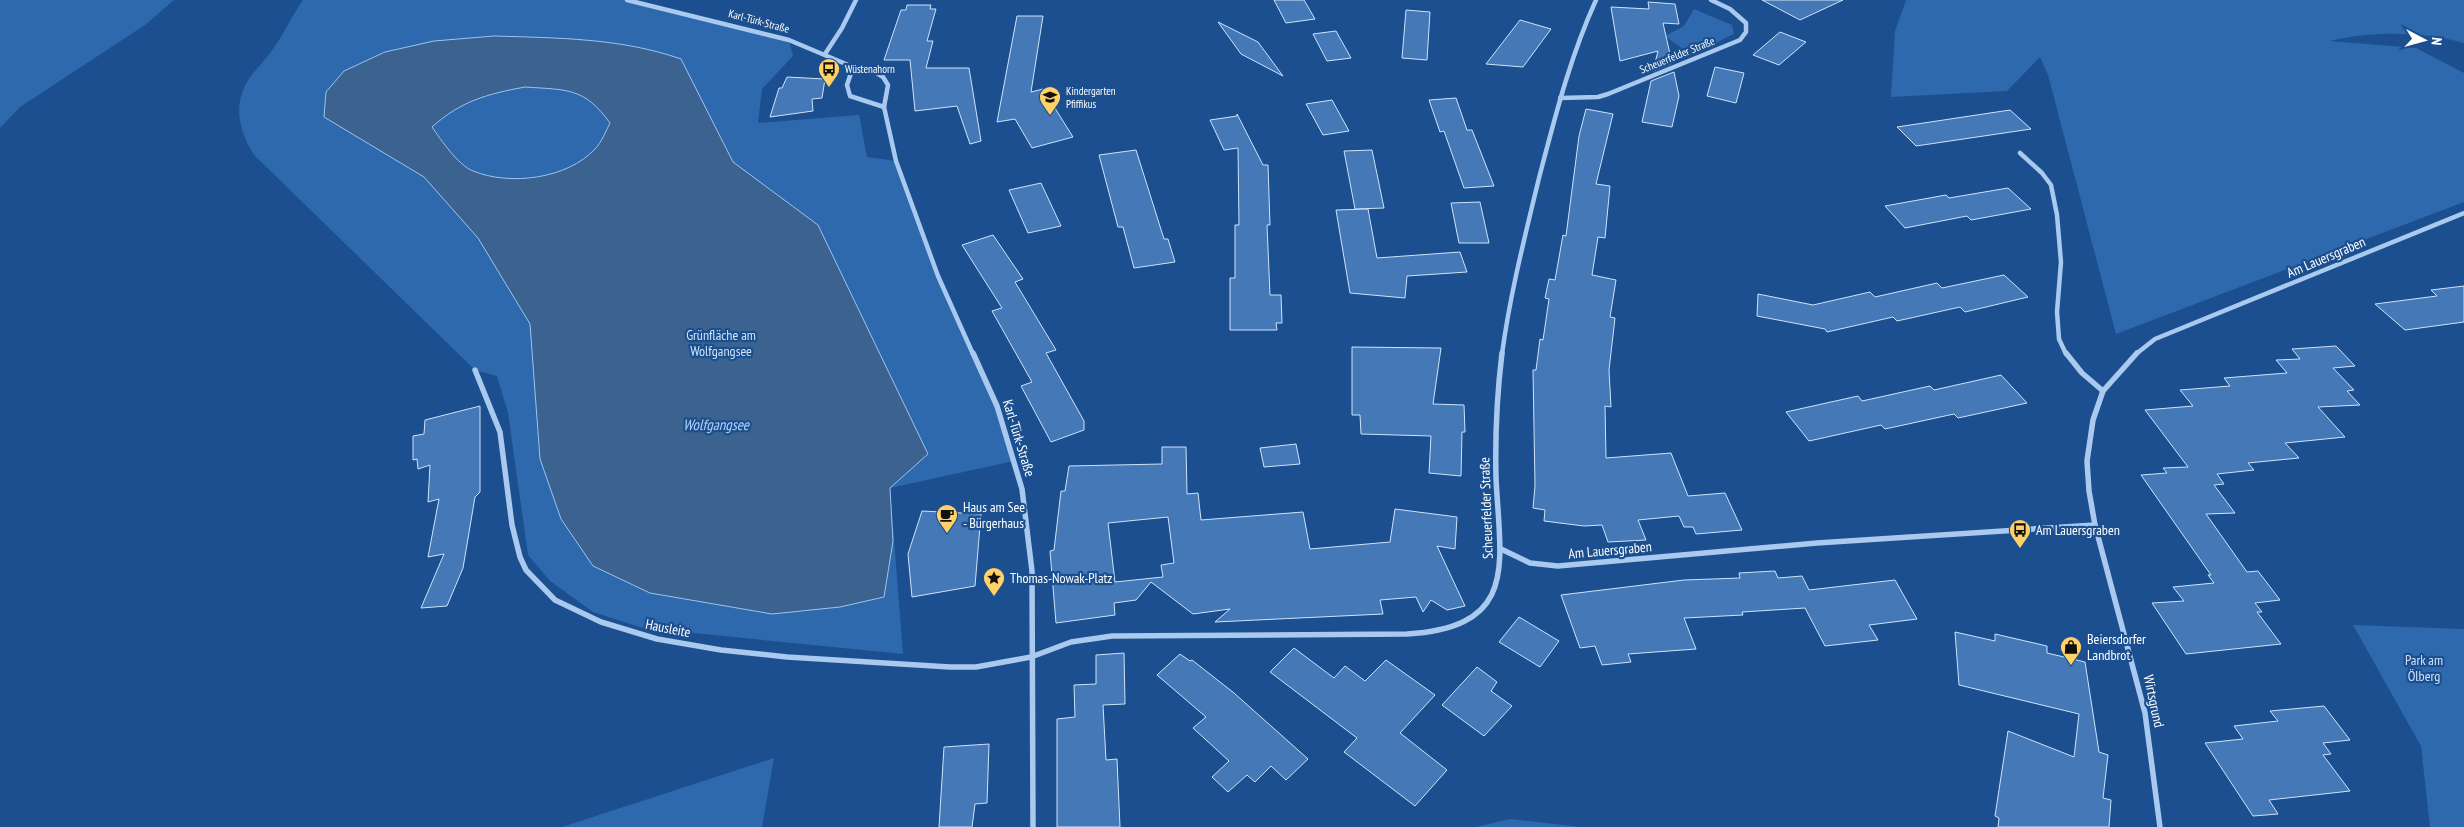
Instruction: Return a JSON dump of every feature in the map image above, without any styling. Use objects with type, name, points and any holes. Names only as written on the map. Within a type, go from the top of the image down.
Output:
[{"type":"street","name":"Karl-Türk-Straße","points":[[627,0],[740,26],[789,40],[853,66],[872,70],[883,77],[888,86],[884,106],[896,161],[938,276],[997,406],[1022,489],[1032,571],[1033,827]]},
{"type":"street","points":[[825,54],[842,28],[856,0]]},
{"type":"street","name":"Scheuerfelder Straße","points":[[1031,657],[1071,642],[1112,636],[1430,633],[1455,627],[1478,614],[1492,596],[1500,573],[1501,549],[1496,468],[1499,384],[1506,316],[1571,57],[1596,0]]},
{"type":"street","name":"Scheuerfelder Straße","points":[[1560,98],[1598,97],[1608,94],[1740,40],[1746,32],[1746,24],[1741,16],[1728,7],[1711,0]]},
{"type":"street","points":[[853,66],[847,86],[850,96],[884,106]]},
{"type":"street","points":[[2020,153],[2042,173],[2051,185],[2057,215],[2060,262],[2059,339],[2067,355],[2082,374],[2103,391]]},
{"type":"street","name":"Am Lauersgraben","points":[[1501,549],[1530,563],[1558,566],[1856,540],[2095,525],[2089,491],[2088,454],[2093,420],[2103,391],[2142,347],[2155,339],[2464,213]]},
{"type":"street","name":"Hausleite","points":[[476,370],[497,421],[502,441],[514,536],[525,570],[540,587],[571,611],[622,632],[682,644],[756,654],[950,667],[976,667],[1031,657]]},
{"type":"street","name":"Wirtsgrund","points":[[2095,525],[2145,713],[2160,827]]},
{"type":"green space","points":[[0,0],[174,0],[145,25],[20,107],[0,128]]},
{"type":"green space","name":"Grünfläche am Wolfgangsee","points":[[303,0],[626,0],[789,40],[793,56],[762,89],[758,123],[859,115],[867,157],[896,161],[938,276],[1002,421],[1014,461],[890,488],[903,654],[643,628],[593,612],[550,581],[528,555],[508,413],[497,376],[475,370],[254,155],[244,136],[239,116],[239,106],[245,86],[279,40]]},
{"type":"green space","points":[[1906,0],[2464,0],[2464,43],[2414,34],[2363,35],[2330,41],[2416,48],[2464,73],[2464,202],[2116,334],[2048,75],[2040,57],[2007,91],[1891,97],[1895,31]]},
{"type":"green space","points":[[1694,9],[1732,25],[1734,34],[1691,55],[1665,36],[1684,26]]},
{"type":"green space","name":"Park am Ölberg","points":[[2353,625],[2464,629],[2464,827],[2430,827],[2421,746]]},
{"type":"green space","points":[[774,758],[762,827],[562,827]]},
{"type":"green space","points":[[1510,819],[1581,827],[1476,827]]},
{"type":"water","name":"Wolfgangsee","points":[[494,36],[589,40],[635,47],[681,59],[733,162],[818,225],[928,454],[890,488],[893,541],[884,597],[840,607],[772,614],[650,593],[593,566],[561,519],[540,459],[530,324],[478,238],[424,177],[324,117],[326,92],[344,71],[385,52],[434,41]],"holes":[[[525,87],[563,90],[583,97],[592,103],[610,123],[595,149],[583,159],[554,173],[520,179],[488,176],[467,168],[456,158],[432,127],[453,111],[475,100]]]},
{"type":"building","points":[[1274,0],[1304,0],[1315,19],[1286,23]]},
{"type":"building","points":[[1762,0],[1843,0],[1800,20]]},
{"type":"building","points":[[1648,2],[1675,4],[1679,24],[1663,23],[1672,63],[1653,71],[1658,51],[1620,61],[1611,7],[1649,9]]},
{"type":"building","points":[[907,5],[931,5],[930,9],[936,9],[927,41],[933,41],[926,68],[969,68],[981,141],[970,144],[957,106],[915,111],[910,60],[884,60],[901,10],[906,10]]},
{"type":"building","points":[[1406,10],[1430,12],[1427,60],[1402,58]]},
{"type":"building","points":[[1017,16],[1043,16],[1031,92],[1043,89],[1073,137],[1032,148],[1015,119],[997,122]]},
{"type":"building","points":[[1520,20],[1551,29],[1523,67],[1486,64]]},
{"type":"building","points":[[1218,22],[1258,42],[1283,76],[1241,54]]},
{"type":"building","points":[[1336,31],[1351,58],[1327,61],[1313,34]]},
{"type":"building","points":[[1780,32],[1806,42],[1779,65],[1753,55]]},
{"type":"building","points":[[1715,67],[1744,73],[1736,103],[1707,96]]},
{"type":"building","points":[[1674,72],[1679,96],[1672,127],[1642,122],[1651,81]]},
{"type":"building","points":[[787,77],[825,79],[822,98],[812,99],[813,111],[770,117],[779,88],[782,88]]},
{"type":"building","points":[[1456,98],[1467,130],[1472,130],[1494,186],[1464,188],[1444,131],[1440,132],[1429,100]]},
{"type":"building","points":[[1332,100],[1349,131],[1323,135],[1306,104]]},
{"type":"building","points":[[1586,109],[1613,114],[1596,184],[1610,186],[1605,238],[1598,237],[1592,275],[1616,280],[1610,317],[1615,318],[1609,370],[1611,407],[1605,406],[1606,458],[1671,453],[1688,496],[1725,493],[1742,530],[1696,534],[1693,527],[1684,527],[1679,516],[1638,520],[1646,540],[1608,542],[1602,525],[1584,526],[1544,521],[1545,510],[1533,508],[1535,486],[1533,370],[1536,370],[1540,339],[1543,340],[1549,299],[1545,298],[1549,279],[1555,280],[1563,235],[1566,236],[1579,136]]},
{"type":"building","points":[[2010,110],[2031,129],[1916,146],[1897,127]]},
{"type":"building","points":[[1237,114],[1263,165],[1268,165],[1270,225],[1267,225],[1270,295],[1281,295],[1282,323],[1276,323],[1277,330],[1230,330],[1230,278],[1235,278],[1235,225],[1239,225],[1238,148],[1224,150],[1210,120],[1237,116]]},
{"type":"building","points":[[1136,150],[1164,239],[1168,239],[1175,262],[1134,268],[1123,227],[1118,227],[1099,155]]},
{"type":"building","points":[[1372,150],[1384,208],[1355,209],[1344,151]]},
{"type":"building","points":[[1041,183],[1061,226],[1028,233],[1009,190]]},
{"type":"building","points":[[2008,188],[2031,209],[1971,220],[1967,216],[1905,228],[1885,206],[1946,195],[1949,198]]},
{"type":"building","points":[[1480,202],[1489,243],[1459,243],[1451,203]]},
{"type":"building","points":[[1368,209],[1377,258],[1460,252],[1467,272],[1407,276],[1405,298],[1350,293],[1336,210]]},
{"type":"building","points":[[993,235],[1023,279],[1015,282],[1056,350],[1046,353],[1084,421],[1084,430],[1051,442],[1021,386],[1032,382],[992,311],[1002,308],[962,245]]},
{"type":"building","points":[[2004,275],[2028,297],[1965,312],[1960,307],[1897,321],[1893,317],[1827,332],[1825,329],[1757,316],[1758,294],[1813,305],[1870,292],[1875,297],[1937,283],[1942,288]]},
{"type":"building","points":[[2464,286],[2464,322],[2405,330],[2375,304],[2437,296],[2431,290]]},
{"type":"building","points":[[2336,346],[2355,366],[2333,368],[2354,390],[2347,391],[2360,405],[2318,407],[2345,437],[2285,443],[2299,458],[2248,463],[2254,470],[2217,474],[2224,484],[2214,485],[2235,513],[2206,514],[2247,572],[2258,571],[2280,600],[2255,603],[2262,612],[2257,612],[2281,644],[2186,654],[2152,603],[2184,601],[2173,587],[2214,583],[2208,575],[2211,575],[2141,475],[2167,473],[2163,468],[2188,467],[2145,410],[2193,406],[2180,390],[2230,386],[2224,378],[2287,373],[2276,360],[2300,359],[2292,349]]},
{"type":"building","points":[[1352,347],[1441,348],[1433,404],[1464,405],[1465,432],[1462,432],[1461,476],[1429,473],[1431,436],[1361,434],[1360,415],[1352,415]]},
{"type":"building","points":[[2001,375],[2027,403],[1958,418],[1954,414],[1885,429],[1881,425],[1809,441],[1786,412],[1858,396],[1862,401],[1930,386],[1934,390]]},
{"type":"building","points":[[480,406],[480,492],[475,497],[463,568],[447,606],[421,608],[444,554],[428,557],[439,499],[428,502],[430,465],[418,469],[417,459],[413,460],[413,436],[424,434],[425,420]]},
{"type":"building","points":[[1296,444],[1300,464],[1264,467],[1260,448]]},
{"type":"building","points":[[1162,447],[1186,447],[1187,494],[1198,493],[1201,520],[1303,512],[1310,549],[1390,542],[1395,509],[1457,517],[1455,549],[1437,546],[1465,606],[1447,610],[1431,600],[1423,612],[1416,597],[1380,600],[1383,614],[1215,622],[1230,609],[1193,614],[1151,582],[1136,600],[1114,603],[1115,615],[1056,623],[1050,551],[1054,550],[1061,491],[1065,491],[1069,466],[1162,464]],"holes":[[[1168,517],[1174,563],[1161,565],[1163,577],[1115,582],[1108,523]]]},
{"type":"building","name":"Haus am See - Bürgerhaus","points":[[922,511],[981,514],[975,586],[912,597],[908,554]]},
{"type":"building","points":[[1775,571],[1778,578],[1802,576],[1809,590],[1895,580],[1917,619],[1869,625],[1878,640],[1825,646],[1805,608],[1742,612],[1743,615],[1684,618],[1696,649],[1628,654],[1631,662],[1602,665],[1595,646],[1580,648],[1561,595],[1684,580],[1740,578],[1739,573]]},
{"type":"building","points":[[1519,617],[1559,641],[1540,667],[1499,642]]},
{"type":"building","points":[[1955,632],[1995,641],[1995,634],[2047,646],[2047,653],[2085,662],[2099,752],[2108,755],[2103,798],[2111,800],[2109,827],[1998,827],[1999,818],[1995,816],[2008,731],[2074,757],[2079,714],[1959,685]]},
{"type":"building","points":[[1294,648],[1334,678],[1345,666],[1365,681],[1386,660],[1435,695],[1400,733],[1447,770],[1415,806],[1344,752],[1357,738],[1270,672]]},
{"type":"building","points":[[1124,653],[1125,704],[1103,705],[1106,760],[1117,759],[1120,827],[1057,827],[1057,719],[1075,717],[1074,685],[1096,684],[1096,655]]},
{"type":"building","points":[[1180,654],[1190,661],[1192,660],[1234,693],[1308,759],[1286,780],[1271,766],[1255,782],[1247,775],[1228,792],[1212,777],[1229,761],[1193,728],[1206,717],[1157,675]]},
{"type":"building","points":[[1477,667],[1497,682],[1491,691],[1512,706],[1484,736],[1442,705]]},
{"type":"building","points":[[2324,706],[2350,740],[2323,743],[2331,754],[2323,755],[2350,791],[2269,800],[2278,814],[2253,816],[2205,743],[2243,739],[2234,726],[2278,721],[2270,711]]},
{"type":"building","points":[[989,744],[987,803],[975,804],[972,827],[939,827],[944,747]]},
{"type":"place","name":"Wüstenahorn","points":[[829,88]]},
{"type":"place","name":"Kindergarten Pfiffikus","points":[[1050,116]]},
{"type":"place","name":"Haus am See - Bürgerhaus","points":[[947,534]]},
{"type":"place","name":"Am Lauersgraben","points":[[2020,549]]},
{"type":"place","name":"Thomas-Nowak-Platz","points":[[994,597]]},
{"type":"place","name":"Beiersdorfer Landbrot","points":[[2071,666]]}]
